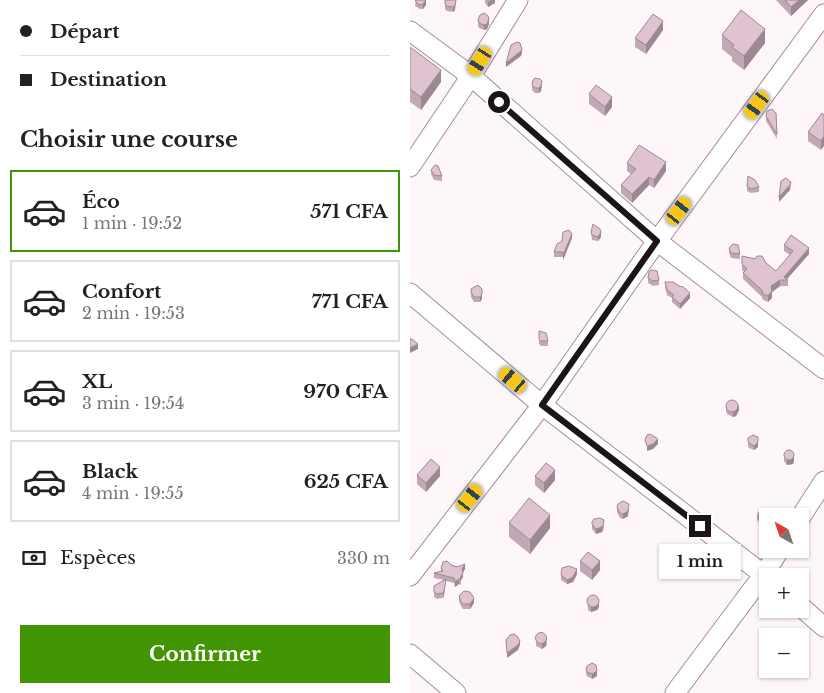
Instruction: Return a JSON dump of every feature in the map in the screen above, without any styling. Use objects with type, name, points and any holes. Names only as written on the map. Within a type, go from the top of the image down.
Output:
[{"type":"street","points":[[410,167],[518,0]]},
{"type":"street","points":[[410,576],[542,405],[657,241],[824,14]]},
{"type":"street","points":[[410,32],[470,76],[657,241],[824,369]]},
{"type":"street","points":[[410,293],[542,405],[759,571]]},
{"type":"street","points":[[806,508],[824,481]]},
{"type":"street","points":[[675,693],[759,585]]},
{"type":"street","points":[[809,614],[824,626]]},
{"type":"street","points":[[410,654],[456,693]]},
{"type":"building","points":[[416,0],[426,0],[420,5]]},
{"type":"building","points":[[445,0],[456,0],[455,5],[453,7],[447,6]]},
{"type":"building","points":[[785,0],[799,0],[791,7]]},
{"type":"building","points":[[741,10],[765,29],[744,56],[732,47],[734,45],[722,35]]},
{"type":"building","points":[[484,13],[489,19],[487,24],[484,25],[479,23],[478,20],[480,15]]},
{"type":"building","points":[[653,14],[663,21],[646,45],[635,38]]},
{"type":"building","points":[[517,42],[520,43],[521,51],[506,63],[511,45]]},
{"type":"building","points":[[410,47],[441,70],[421,97],[410,89]]},
{"type":"building","points":[[535,78],[542,81],[539,88],[535,88],[532,85]]},
{"type":"building","points":[[596,85],[612,97],[605,107],[589,94]]},
{"type":"building","points":[[772,109],[776,113],[777,134],[766,116],[767,111]]},
{"type":"building","points":[[822,113],[824,115],[824,136],[821,141],[808,132]]},
{"type":"building","points":[[639,145],[666,162],[654,180],[649,177],[632,194],[621,185],[636,169],[627,163]]},
{"type":"building","points":[[435,165],[438,166],[442,176],[434,175],[431,170]]},
{"type":"building","points":[[748,176],[755,180],[759,187],[751,189],[747,186]]},
{"type":"building","points":[[786,178],[791,182],[790,185],[779,197],[781,181]]},
{"type":"building","points":[[593,224],[600,229],[601,232],[598,237],[592,235]]},
{"type":"building","points":[[569,230],[572,234],[563,255],[563,252],[554,252],[557,244],[562,241],[563,232]]},
{"type":"building","points":[[791,235],[809,248],[784,277],[788,280],[780,280],[771,286],[772,291],[768,296],[763,294],[762,290],[743,273],[747,269],[742,264],[742,256],[755,259],[757,256],[762,256],[766,263],[776,271],[793,251],[784,245]]},
{"type":"building","points":[[733,244],[738,245],[740,254],[731,253],[729,248]]},
{"type":"building","points":[[651,270],[657,271],[659,280],[653,281],[648,278]]},
{"type":"building","points":[[665,282],[673,282],[682,286],[690,293],[680,304],[672,297],[674,295],[667,290]]},
{"type":"building","points":[[478,285],[482,289],[482,294],[480,297],[474,297],[471,289]]},
{"type":"building","points":[[539,331],[546,333],[548,341],[541,341],[539,339]]},
{"type":"building","points":[[410,339],[412,339],[418,344],[410,348]]},
{"type":"building","points":[[730,400],[734,400],[738,406],[734,412],[730,412],[726,408],[726,404]]},
{"type":"building","points":[[650,434],[658,439],[653,444],[647,446],[645,440],[647,435]]},
{"type":"building","points":[[753,435],[758,437],[758,442],[754,446],[748,441],[748,438]]},
{"type":"building","points":[[787,450],[791,450],[794,455],[793,459],[787,460],[784,457],[784,453]]},
{"type":"building","points":[[431,459],[440,467],[426,483],[417,475]]},
{"type":"building","points":[[546,463],[555,470],[544,483],[535,476]]},
{"type":"building","points":[[529,498],[550,515],[530,540],[509,523]]},
{"type":"building","points":[[623,501],[629,504],[628,511],[623,514],[620,513],[617,507]]},
{"type":"building","points":[[600,518],[604,520],[603,525],[596,529],[592,522],[594,519]]},
{"type":"building","points":[[588,552],[600,561],[592,570],[580,561]]},
{"type":"building","points":[[447,561],[457,567],[465,564],[462,569],[461,580],[459,579],[455,582],[454,578],[434,573],[443,571],[441,568],[443,562]]},
{"type":"building","points":[[569,566],[577,569],[573,577],[567,580],[561,575],[562,568]]},
{"type":"building","points":[[446,579],[443,593],[437,594],[434,592],[434,586]]},
{"type":"building","points":[[464,591],[470,592],[474,598],[470,604],[463,604],[461,602],[459,596]]},
{"type":"building","points":[[593,595],[599,601],[593,607],[587,601]]},
{"type":"building","points":[[539,633],[543,633],[546,638],[545,642],[539,643],[536,640],[536,636]]},
{"type":"building","points":[[514,634],[520,641],[518,645],[507,653],[506,640],[510,635]]},
{"type":"building","points":[[592,663],[596,665],[597,671],[592,674],[587,672],[586,669]]},
{"type":"route","points":[[499,102],[657,241],[542,405],[700,526]]}]
